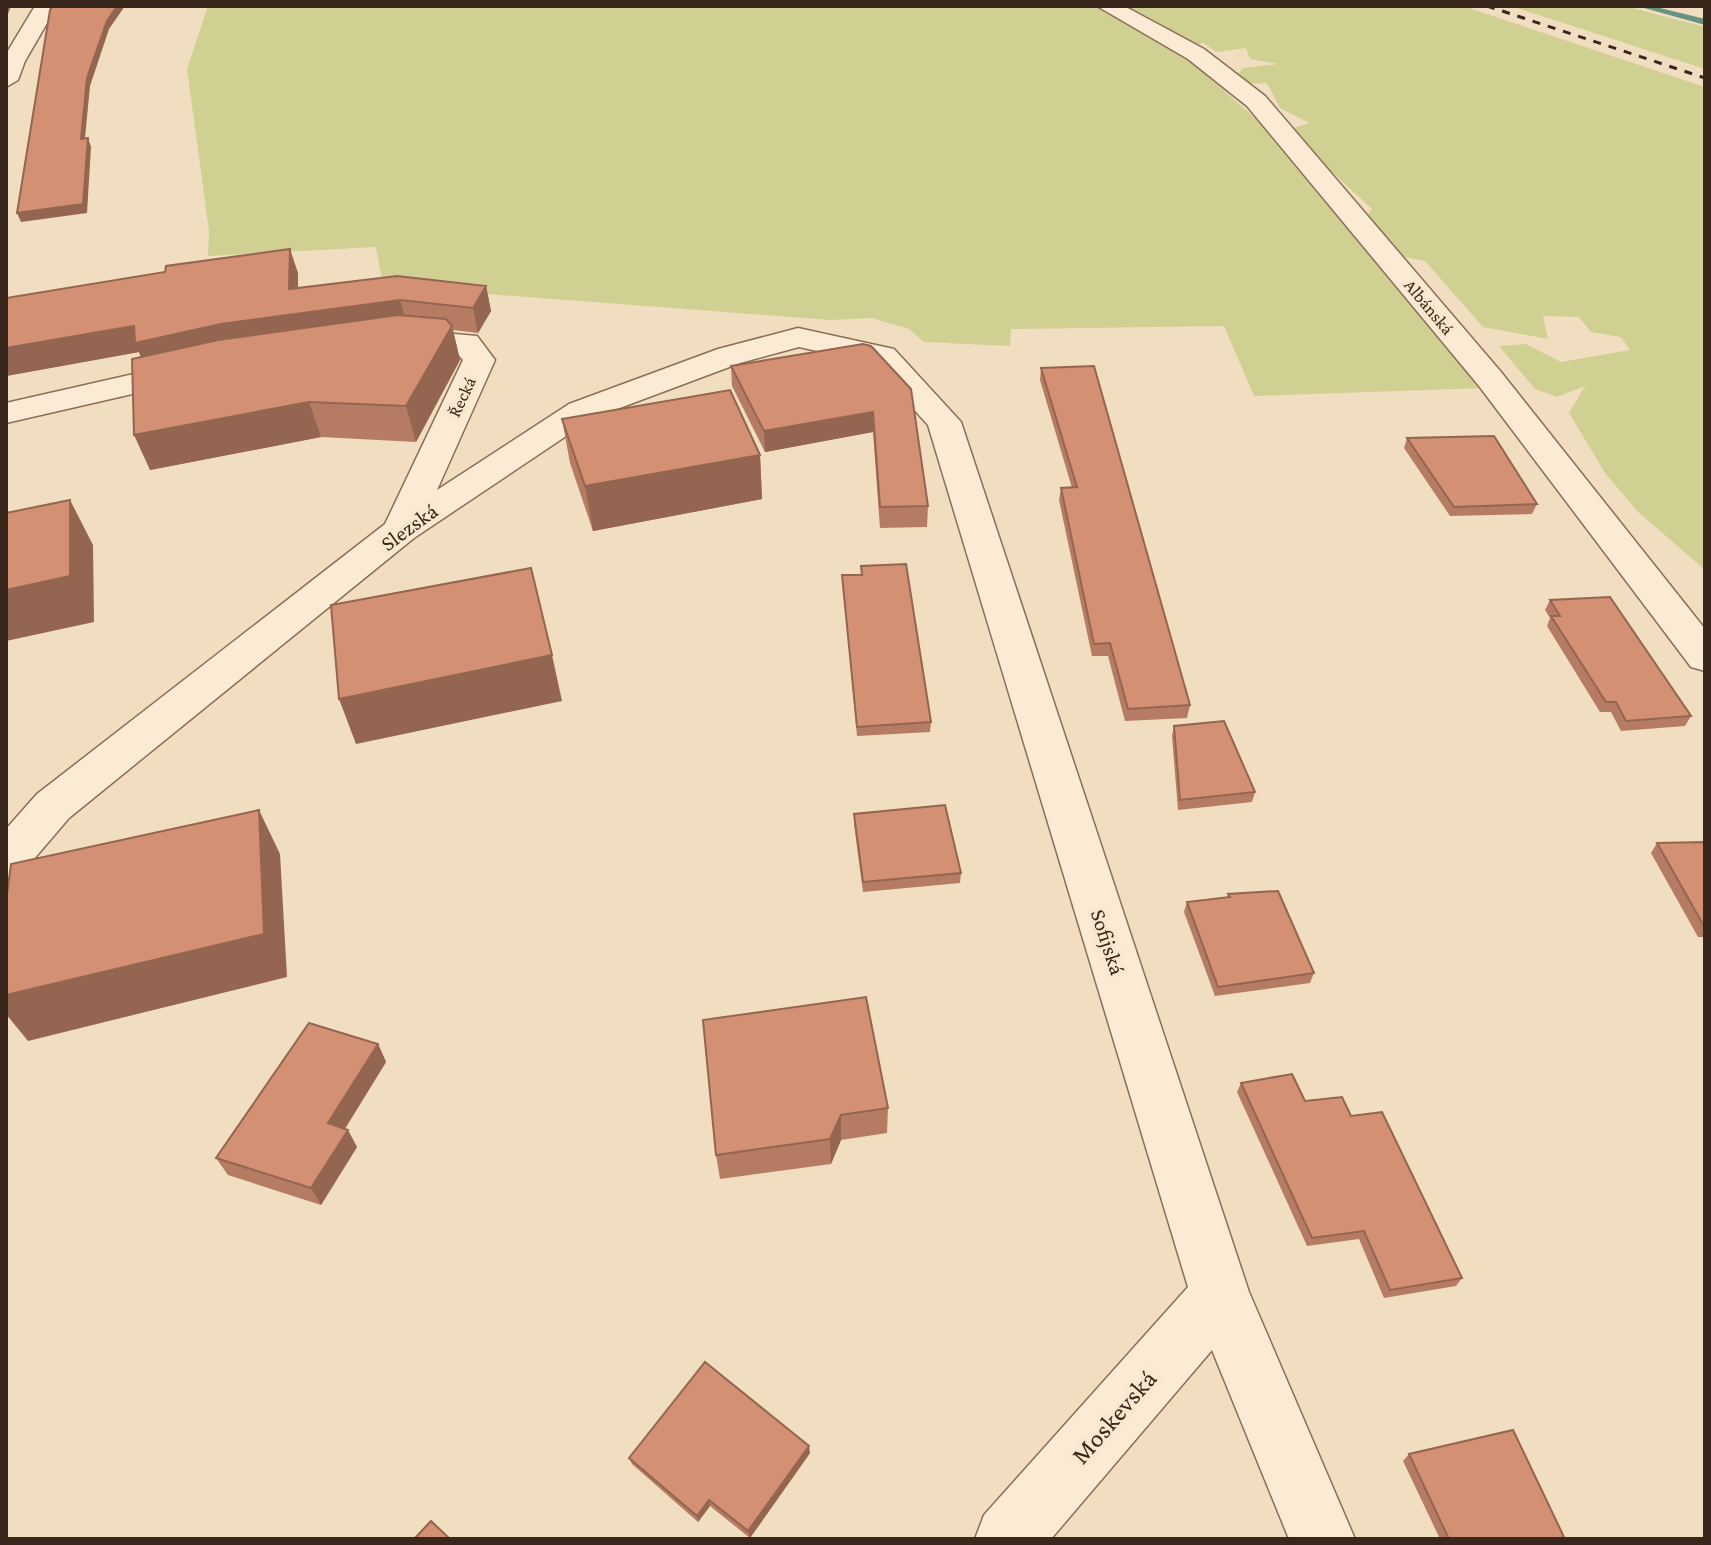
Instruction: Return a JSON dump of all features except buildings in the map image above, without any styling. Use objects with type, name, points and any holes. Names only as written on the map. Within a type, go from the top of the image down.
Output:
[{"type":"street","points":[[6,80],[13,61],[46,6]]},
{"type":"street","name":"Albánská","points":[[1108,6],[1196,54],[1256,101],[1490,379],[1705,657]]},
{"type":"street","name":"Řecká","points":[[363,343],[407,337],[466,343],[479,360],[401,530]]},
{"type":"street","name":"Slezská","points":[[6,860],[53,806],[401,530],[581,411],[729,356],[798,337],[883,356]]},
{"type":"street","name":"Sofijská","points":[[883,356],[944,422],[1220,1295],[1322,1539]]},
{"type":"street","points":[[6,413],[215,365]]},
{"type":"street","name":"Moskevská","points":[[1008,1539],[1220,1295]]},
{"type":"green space","points":[[208,6],[1463,6],[1705,87],[1705,570],[1637,511],[1605,473],[1569,413],[1585,386],[1557,397],[1535,389],[1499,346],[1526,344],[1561,362],[1630,350],[1621,337],[1591,332],[1579,317],[1543,316],[1548,339],[1483,327],[1425,261],[1384,253],[1360,225],[1372,209],[1332,172],[1311,173],[1484,388],[1254,396],[1224,326],[1011,329],[1010,346],[924,342],[909,329],[872,318],[831,320],[383,286],[376,247],[208,256],[209,231],[187,69]],"holes":[[[1203,43],[1217,52],[1246,48],[1250,59],[1278,64],[1243,68],[1235,78],[1244,84],[1267,83],[1280,108],[1309,123],[1282,132],[1278,139],[1209,77],[1190,46]]]},
{"type":"green space","points":[[1511,6],[1625,6],[1705,27],[1705,69]]},
{"type":"waterway","points":[[1641,6],[1705,22]]},
{"type":"railway","points":[[1487,6],[1705,78]]}]
